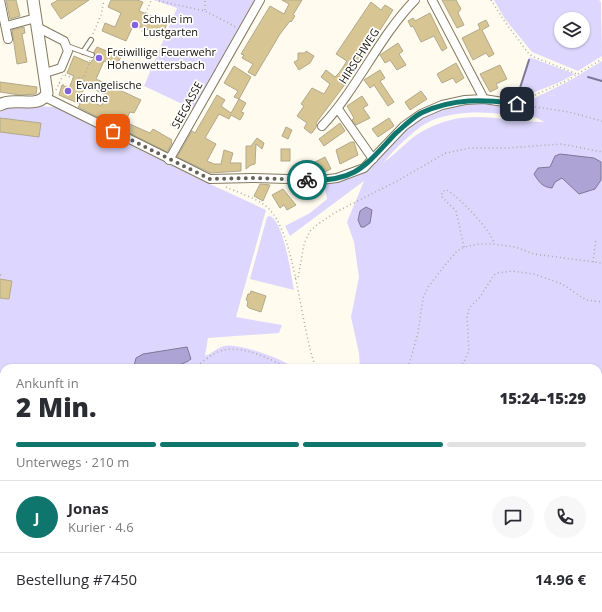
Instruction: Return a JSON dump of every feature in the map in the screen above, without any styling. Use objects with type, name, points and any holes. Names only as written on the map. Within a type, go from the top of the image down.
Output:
[{"type":"street","points":[[0,0],[8,39]]},
{"type":"street","points":[[33,0],[48,99]]},
{"type":"street","name":"SEEGASSE","points":[[169,160],[260,0]]},
{"type":"street","name":"HIRSCHWEG","points":[[322,126],[338,109],[391,28],[415,0]]},
{"type":"street","points":[[432,0],[484,99]]},
{"type":"street","points":[[6,26],[36,22],[60,38],[67,46],[68,51],[61,68],[45,73]]},
{"type":"street","points":[[0,105],[10,100],[36,101],[48,99],[210,179],[252,178],[321,180],[337,178],[364,168],[404,126],[420,114],[442,105],[465,100],[484,99],[517,104]]},
{"type":"street","points":[[338,109],[373,159]]},
{"type":"lane","points":[[83,52],[91,40]]},
{"type":"lane","points":[[67,46],[92,55]]},
{"type":"path","points":[[91,40],[101,15],[104,0]]},
{"type":"path","points":[[147,38],[140,28],[151,0]]},
{"type":"path","points":[[159,0],[205,11],[243,30]]},
{"type":"path","points":[[205,0],[205,11]]},
{"type":"path","points":[[491,0],[505,22],[529,54],[577,74]]},
{"type":"path","points":[[48,99],[57,89],[63,74],[78,80],[80,77],[84,78],[92,55]]},
{"type":"path","points":[[517,104],[577,74],[602,59]]},
{"type":"path","points":[[59,83],[73,89]]},
{"type":"path","points":[[517,104],[569,112],[602,121]]},
{"type":"path","points":[[295,278],[298,278],[304,244],[310,231],[316,225],[334,213],[397,181],[446,153],[470,148],[507,148],[562,144],[602,152]]},
{"type":"path","points":[[223,186],[267,207],[283,231],[295,278],[307,342],[315,364]]},
{"type":"path","points":[[464,247],[456,211],[441,196],[443,191],[447,190],[460,198],[484,227],[494,244]]},
{"type":"path","points":[[593,262],[596,239]]},
{"type":"path","points":[[409,364],[418,333],[423,298],[428,287],[457,251],[464,247],[479,244],[494,244],[515,247],[534,254],[602,263]]},
{"type":"path","points":[[463,364],[469,351],[467,317],[469,308],[480,297],[494,275],[498,273],[512,271],[534,274],[562,284],[586,300],[602,302]]},
{"type":"path","points":[[0,275],[4,276]]},
{"type":"path","points":[[200,364],[223,350],[239,350],[256,354],[278,364]]},
{"type":"shaded area","points":[[154,0],[257,0],[193,109],[144,86],[177,8]]},
{"type":"shaded area","points":[[494,0],[599,0],[601,2],[602,56],[578,71],[532,52],[505,19]]},
{"type":"shaded area","points":[[529,57],[575,74],[558,83],[519,98],[519,92]]},
{"type":"shaded area","points":[[602,61],[602,364],[360,364],[359,353],[351,317],[359,277],[354,242],[347,222],[364,181],[290,236],[285,226],[310,213],[327,199],[324,183],[366,169],[417,119],[449,106],[485,101],[518,108],[542,94],[556,96],[543,94],[569,81]],"holes":[[[523,110],[544,122],[469,117],[439,123],[418,134],[384,162],[413,132],[433,120],[446,116],[484,113],[536,118]]]},
{"type":"shaded area","points":[[12,105],[55,107],[199,179],[266,210],[236,317],[282,325],[279,333],[208,338],[205,356],[219,348],[230,345],[260,352],[289,364],[0,364],[0,112]]},
{"type":"shaded area","points":[[560,154],[594,158],[601,162],[601,180],[595,189],[579,194],[562,178],[555,182],[552,188],[541,184],[534,174],[538,168],[550,167],[555,156]]},
{"type":"shaded area","points":[[366,207],[372,210],[370,223],[364,227],[361,227],[358,220],[360,211]]},
{"type":"shaded area","points":[[270,216],[275,220],[283,238],[294,290],[250,279],[267,217]]},
{"type":"shaded area","points":[[187,347],[191,359],[182,364],[134,364],[136,358],[143,354]]},
{"type":"building","points":[[6,0],[16,0],[20,16],[10,19]]},
{"type":"building","points":[[58,0],[89,0],[61,19],[51,4]]},
{"type":"building","points":[[111,0],[137,0],[143,2],[139,11],[168,22],[162,35],[134,24],[126,41],[102,31],[105,23],[115,27],[121,13],[108,7]]},
{"type":"building","points":[[282,0],[302,0],[293,15],[295,16],[280,34],[255,76],[248,72],[253,64],[242,58],[244,55],[241,54],[270,6],[284,14],[289,4]]},
{"type":"building","points":[[442,0],[456,0],[461,9],[458,13],[464,25],[457,28]]},
{"type":"building","points":[[371,2],[381,10],[385,5],[393,10],[343,87],[316,123],[317,126],[312,133],[310,133],[304,128],[307,123],[297,116],[304,106],[301,104],[312,88],[324,94],[330,84],[321,77],[326,70],[335,77],[339,73],[347,61],[336,54]]},
{"type":"building","points":[[430,13],[447,48],[442,51],[434,36],[421,42],[413,26],[411,27],[408,21],[413,18],[415,21]]},
{"type":"building","points":[[486,20],[489,26],[482,30],[494,54],[489,57],[486,53],[473,60],[462,38],[480,29],[478,24]]},
{"type":"building","points":[[24,27],[25,33],[22,34],[27,62],[17,64],[12,30]]},
{"type":"building","points":[[398,43],[403,51],[399,54],[406,65],[397,70],[390,60],[385,63],[380,55]]},
{"type":"building","points":[[97,47],[121,57],[116,66],[104,61],[96,79],[141,100],[134,113],[130,112],[125,122],[150,133],[153,129],[172,140],[167,152],[78,107],[80,104],[59,95],[62,85],[69,88],[74,76],[67,73],[74,56],[90,63],[95,57],[94,52]],"holes":[[[85,85],[106,95],[101,106],[81,96]]]},
{"type":"building","points":[[306,51],[314,56],[310,63],[299,70],[294,62],[298,60],[298,53],[305,53]]},
{"type":"building","points":[[456,63],[464,78],[456,83],[453,78],[442,83],[437,74]]},
{"type":"building","points":[[500,65],[507,79],[496,84],[498,88],[490,92],[480,74]]},
{"type":"building","points":[[234,66],[251,77],[239,99],[234,97],[238,91],[224,83]]},
{"type":"building","points":[[380,70],[385,78],[380,81],[394,102],[388,106],[374,85],[370,88],[364,80]]},
{"type":"building","points":[[0,82],[37,87],[36,94],[20,95],[0,92]]},
{"type":"building","points":[[421,91],[427,99],[410,110],[405,102]]},
{"type":"building","points":[[217,95],[225,100],[221,106],[231,113],[239,99],[246,103],[241,112],[244,113],[240,120],[231,115],[229,119],[219,114],[205,138],[216,144],[207,161],[214,164],[221,164],[224,150],[233,153],[230,163],[241,163],[241,171],[211,173],[177,157],[192,131],[195,133]]},
{"type":"building","points":[[362,96],[368,105],[363,108],[370,118],[356,125],[352,120],[354,118],[347,106]]},
{"type":"building","points":[[175,117],[183,121],[179,130],[170,125]]},
{"type":"building","points":[[0,118],[41,123],[39,137],[0,132]]},
{"type":"building","points":[[389,118],[394,126],[378,137],[372,129]]},
{"type":"building","points":[[340,123],[345,131],[324,146],[319,139]]},
{"type":"building","points":[[286,127],[292,130],[288,139],[282,136]]},
{"type":"building","points":[[257,138],[264,143],[262,149],[256,144],[255,164],[246,169],[246,146],[251,146]]},
{"type":"building","points":[[351,142],[354,142],[358,155],[340,164],[336,150]]},
{"type":"building","points":[[281,149],[290,149],[290,161],[281,161]]},
{"type":"building","points":[[325,157],[331,169],[320,174],[315,162]]},
{"type":"building","points":[[260,184],[270,185],[263,201],[254,196]]},
{"type":"building","points":[[283,189],[296,205],[287,210],[284,205],[280,208],[272,195]]},
{"type":"building","points":[[0,279],[12,281],[9,299],[0,298]]},
{"type":"building","points":[[251,291],[266,296],[261,312],[247,306],[248,301],[246,300]]},
{"type":"waterway","points":[[519,91],[529,60]]},
{"type":"waterway","points":[[588,77],[602,81]]},
{"type":"way so far","points":[[113,131],[210,179],[252,178],[307,180]]},
{"type":"place","name":"Schule im Lustgarten","points":[[135,25]]},
{"type":"place","name":"Freiwillige Feuerwehr Hohenwettersbach","points":[[99,58]]},
{"type":"place","name":"Evangelische Kirche","points":[[68,91]]},
{"type":"route","points":[[307,180],[337,178],[364,168],[404,126],[420,114],[442,105],[465,100],[484,99],[517,104]]}]
